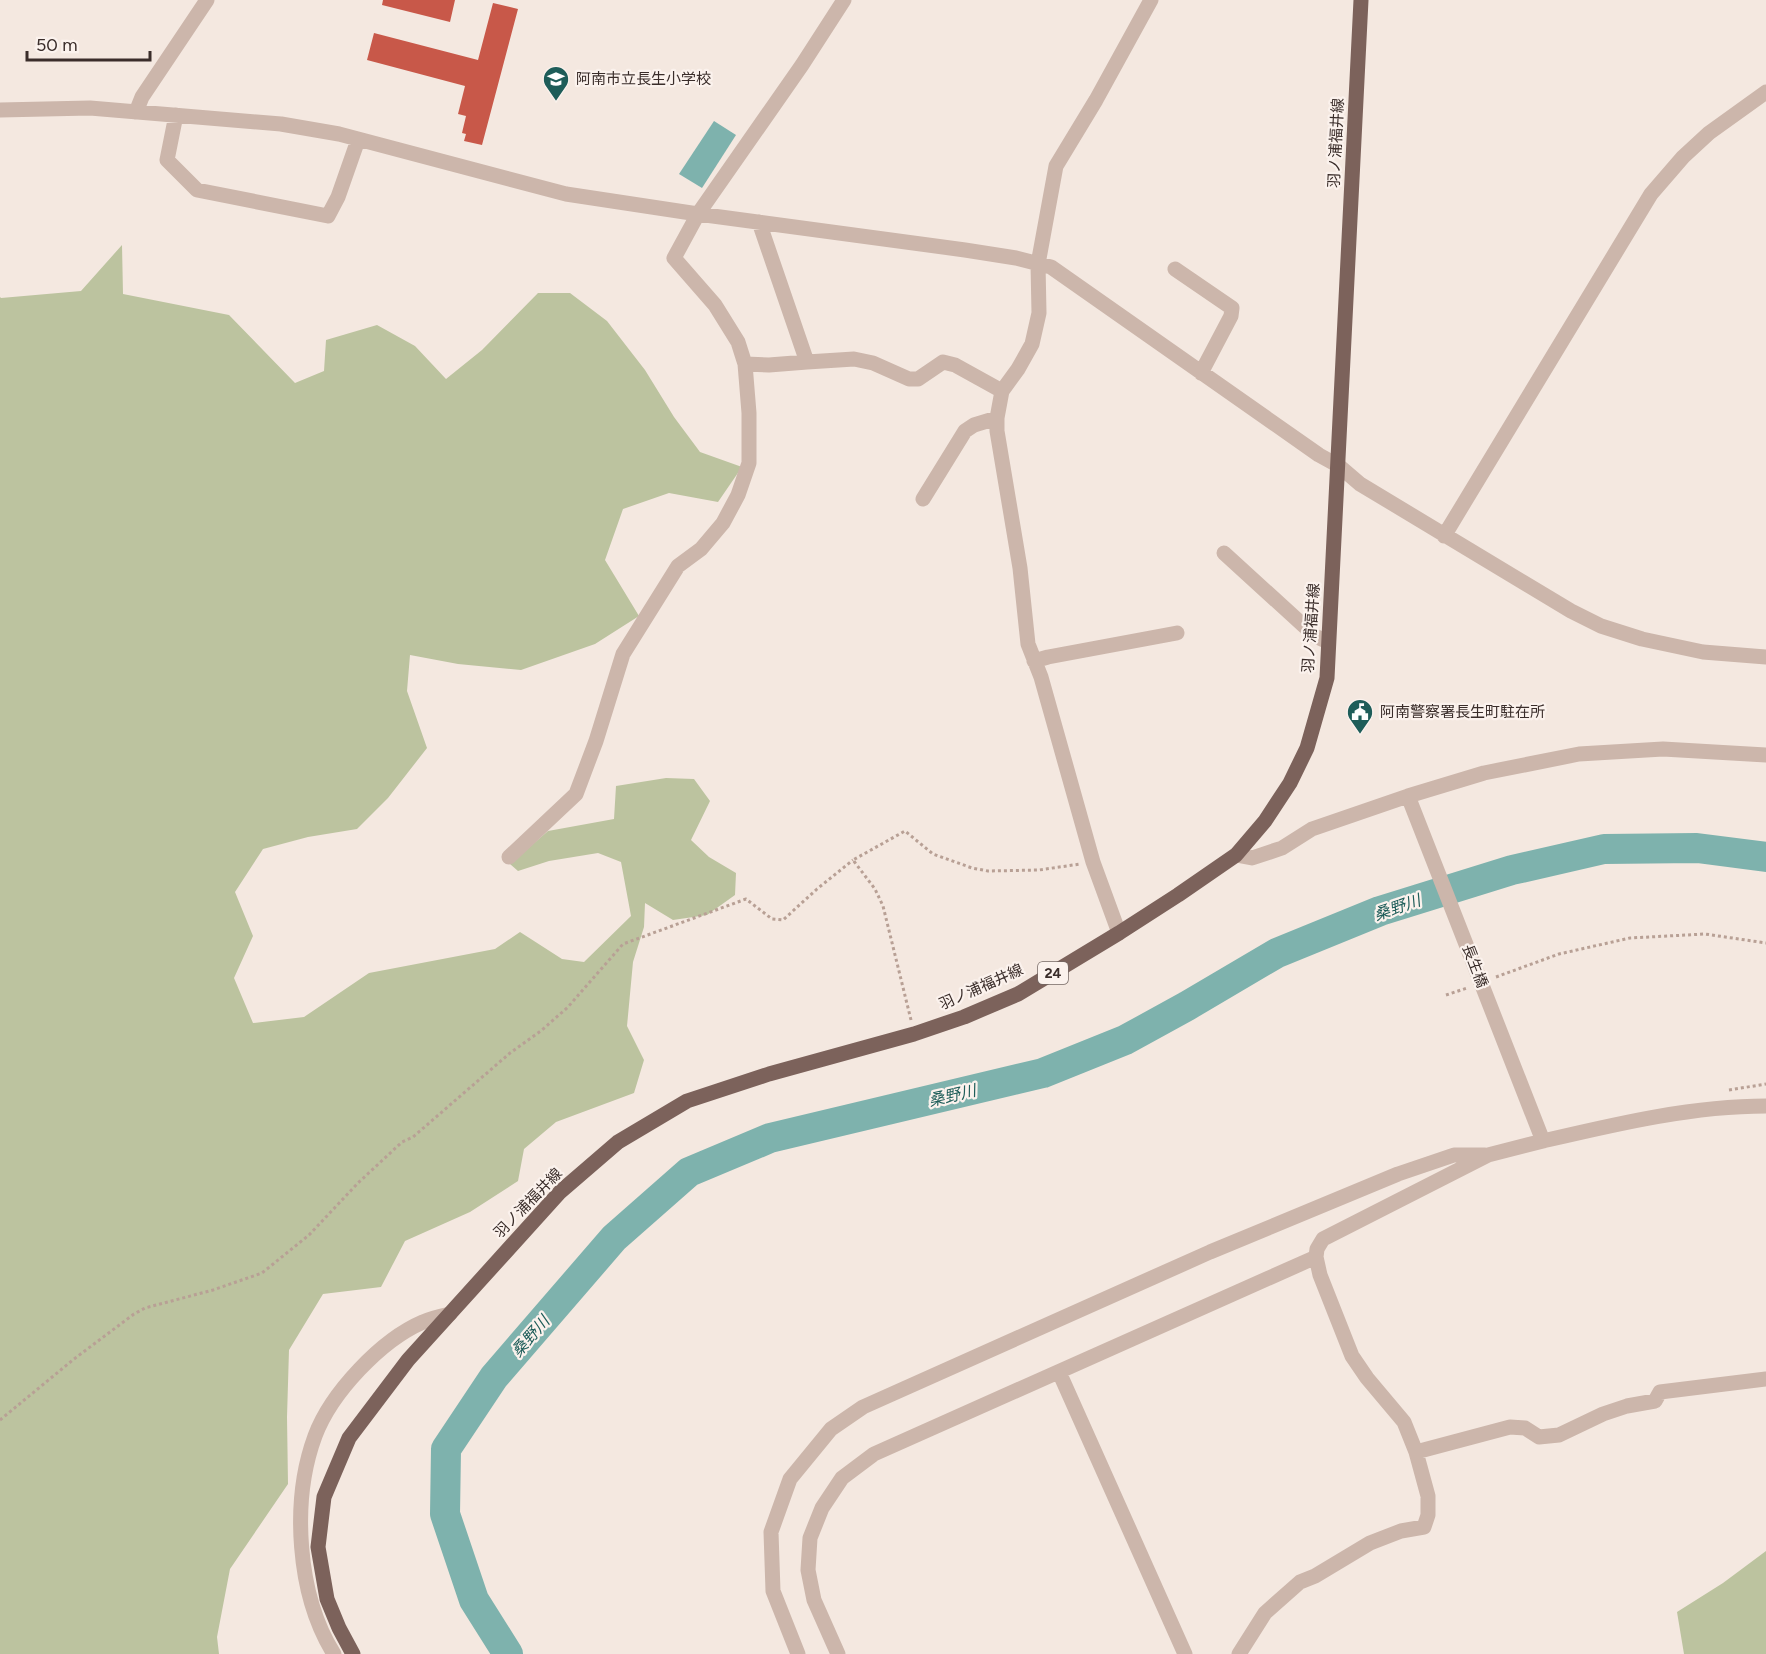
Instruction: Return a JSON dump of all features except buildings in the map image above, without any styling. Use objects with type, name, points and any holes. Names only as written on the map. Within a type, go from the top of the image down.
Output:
[{"type":"main road","name":"羽ノ浦福井線","points":[[353,1654],[327,1599],[318,1547],[324,1497],[349,1438],[408,1360],[560,1192],[618,1142],[687,1101],[769,1074],[914,1034],[964,1017],[1018,994],[1178,896],[1236,855],[1265,821],[1290,783],[1307,747],[1327,678],[1361,0]]},
{"type":"street","points":[[136,112],[141,97],[207,0]]},
{"type":"street","points":[[510,857],[576,794],[596,741],[623,654],[678,567],[709,540],[723,523],[738,495],[749,463],[749,413],[745,364],[738,342],[715,305],[674,258],[699,214],[844,0]]},
{"type":"street","points":[[1119,933],[1093,862],[1041,677],[1028,644],[1020,568],[997,431],[997,418],[1002,391],[1032,344],[1039,313],[1038,264],[1056,166],[1096,100],[1151,0]]},
{"type":"street","points":[[1444,536],[1651,194],[1683,157],[1709,133],[1766,92]]},
{"type":"street","points":[[0,110],[90,108],[281,123],[339,134],[566,194],[965,249],[1051,267],[1319,455],[1339,466],[1360,484],[1571,611],[1601,626],[1642,639],[1703,652],[1766,657]]},
{"type":"street","points":[[176,115],[167,160],[197,190],[328,216],[338,197],[358,140]]},
{"type":"street","points":[[759,222],[807,362]]},
{"type":"street","points":[[1175,269],[1232,308],[1231,316],[1201,373]]},
{"type":"street","points":[[745,364],[769,365],[854,359],[873,363],[909,380],[918,379],[943,362],[955,364],[1002,391]]},
{"type":"street","points":[[923,499],[965,431],[974,425],[997,418]]},
{"type":"street","points":[[1224,553],[1315,636],[1328,642]]},
{"type":"street","points":[[1034,661],[1177,633]]},
{"type":"street","points":[[1236,855],[1252,858],[1282,848],[1312,829],[1410,802],[1484,773],[1579,754],[1663,749],[1766,755]]},
{"type":"street","name":"長生橋","points":[[1410,802],[1543,1141]]},
{"type":"street","points":[[1239,1654],[1265,1613],[1300,1582],[1315,1576],[1370,1543],[1401,1531],[1424,1527],[1428,1515],[1428,1496],[1416,1452],[1404,1422],[1367,1378],[1352,1356],[1320,1275],[1316,1257],[1317,1249],[1323,1239],[1488,1155],[1605,1126],[1686,1112],[1766,1106]]},
{"type":"street","points":[[798,1654],[773,1591],[771,1532],[790,1479],[831,1429],[863,1407],[1210,1252],[1376,1183],[1454,1155],[1488,1155]]},
{"type":"street","points":[[838,1654],[814,1600],[808,1570],[810,1538],[822,1508],[842,1478],[874,1454],[1316,1257]]},
{"type":"street","points":[[334,1654],[316,1615],[305,1577],[301,1538],[303,1482],[315,1436],[334,1400],[368,1359],[423,1322],[450,1314]]},
{"type":"street","points":[[1059,1372],[1185,1654]]},
{"type":"street","points":[[1416,1452],[1510,1427],[1525,1428],[1539,1437],[1558,1435],[1603,1414],[1655,1401],[1660,1392],[1766,1379]]},
{"type":"path","points":[[0,1420],[74,1359],[134,1314],[145,1308],[213,1290],[262,1273],[309,1235],[402,1142],[413,1137],[510,1053],[559,1015],[623,944],[746,899],[772,919],[783,920],[853,860],[905,831],[933,854],[988,871],[1039,870],[1093,862]]},
{"type":"path","points":[[853,860],[875,889],[883,906],[914,1034]]},
{"type":"path","points":[[1491,979],[1559,954],[1630,938],[1705,934],[1766,943]]},
{"type":"path","points":[[1446,995],[1469,987]]},
{"type":"green space","points":[[122,245],[123,294],[229,315],[295,383],[324,371],[326,340],[377,325],[415,346],[446,379],[482,350],[538,293],[570,293],[607,321],[645,370],[674,417],[700,452],[742,467],[718,502],[669,493],[623,509],[605,560],[639,616],[595,644],[521,670],[458,664],[410,655],[407,691],[427,748],[388,798],[357,829],[308,837],[263,849],[235,892],[253,936],[234,978],[253,1023],[304,1017],[369,973],[495,949],[520,932],[562,959],[584,962],[631,916],[621,862],[598,853],[549,861],[518,871],[510,864],[548,831],[614,819],[616,786],[666,778],[694,779],[710,801],[691,840],[709,857],[736,873],[735,895],[707,915],[673,920],[645,903],[644,927],[633,962],[627,1026],[644,1060],[634,1093],[556,1122],[524,1149],[518,1181],[470,1212],[405,1241],[381,1287],[323,1294],[289,1350],[288,1484],[230,1569],[217,1637],[219,1654],[0,1654],[0,297],[81,291]]},
{"type":"green space","points":[[1766,1551],[1766,1654],[1684,1654],[1677,1612],[1723,1583]]},
{"type":"water","points":[[714,121],[736,135],[702,188],[679,174]]},
{"type":"waterway","name":"桑野川","points":[[508,1654],[474,1600],[445,1514],[446,1449],[494,1377],[614,1238],[689,1172],[770,1138],[1043,1073],[1125,1040],[1277,953],[1380,911],[1512,870],[1604,849],[1697,848],[1766,857]]},
{"type":"place","name":"阿南市立長生小学校","points":[[556,102]]},
{"type":"place","name":"阿南警察署長生町駐在所","points":[[1360,735]]}]
